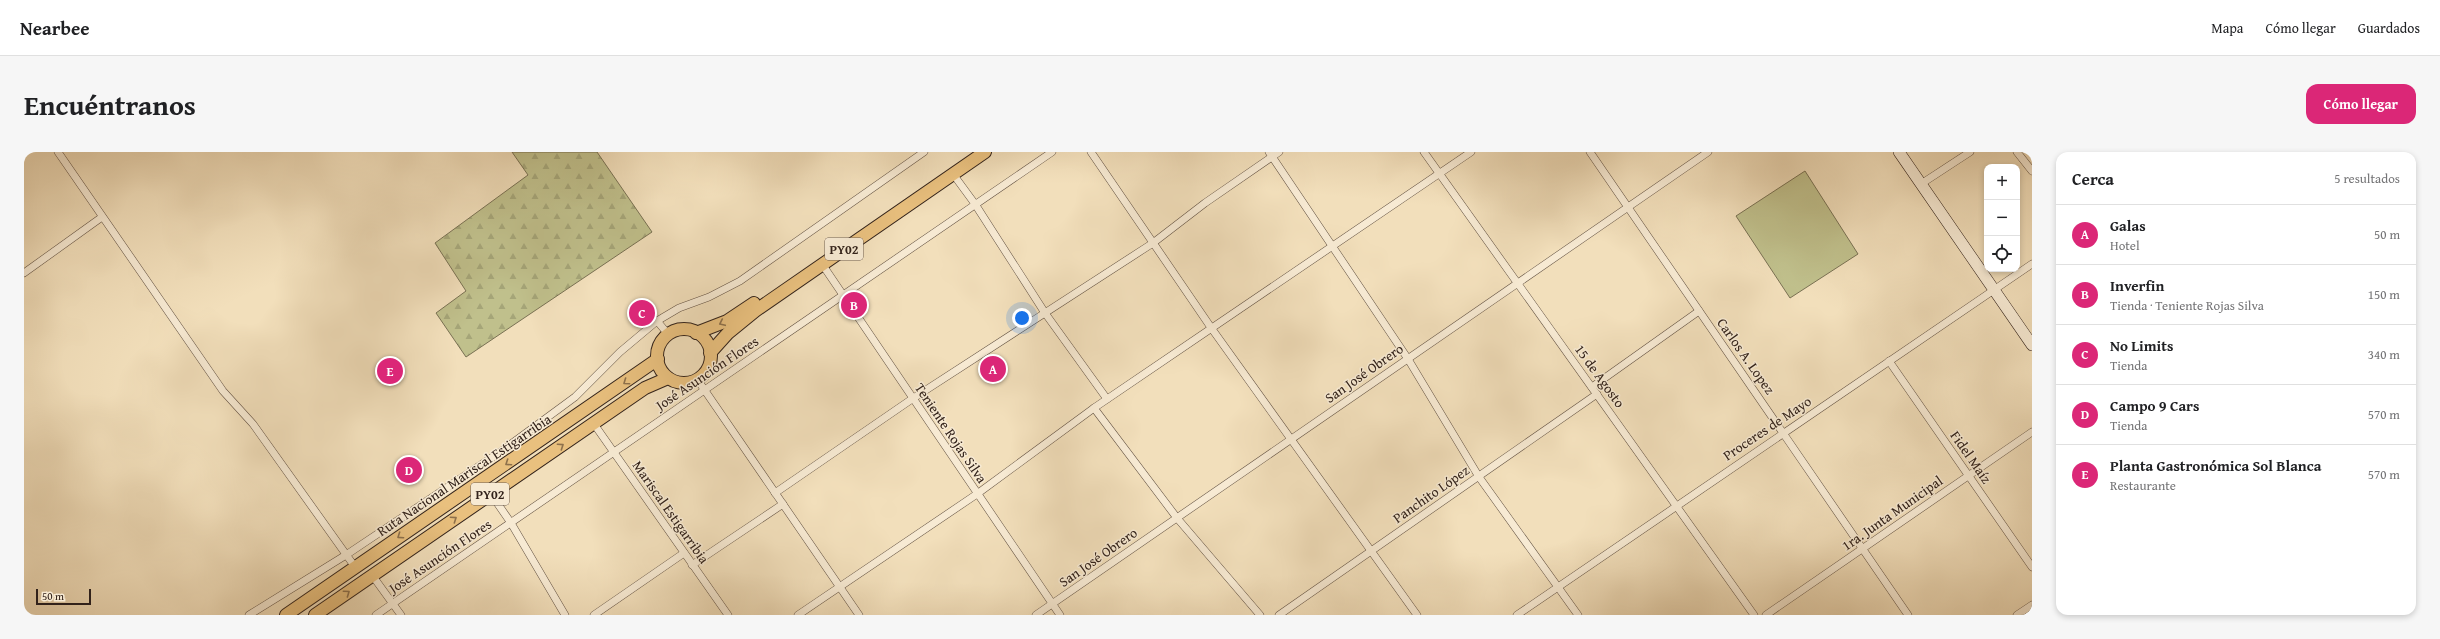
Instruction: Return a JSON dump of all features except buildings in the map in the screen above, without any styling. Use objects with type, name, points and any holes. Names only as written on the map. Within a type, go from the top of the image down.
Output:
[{"type":"highway","name":"PY02","points":[[668,334],[682,329],[696,333],[727,321],[974,152]]},
{"type":"highway","name":"PY02","points":[[697,379],[708,367],[710,353],[728,333],[755,311],[984,152]]},
{"type":"highway","points":[[696,333],[706,340],[710,353]]},
{"type":"highway","points":[[668,334],[659,345],[658,359],[660,369],[668,378],[682,383],[697,379]]},
{"type":"highway","name":"Ruta Nacional Mariscal Estigarribia","points":[[286,615],[658,359]]},
{"type":"highway","name":"PY02","points":[[315,615],[645,388],[668,378]]},
{"type":"main road","points":[[1899,152],[2032,345]]},
{"type":"street","points":[[58,152],[223,390],[253,424],[355,567]]},
{"type":"street","points":[[250,615],[346,556],[503,450],[575,397],[620,352],[657,321],[679,308],[710,298],[740,282],[924,152]]},
{"type":"street","name":"José Asunción Flores","points":[[376,615],[1052,152]]},
{"type":"street","points":[[1091,152],[1212,329],[1417,615]]},
{"type":"street","points":[[775,493],[912,399],[1153,243],[1271,154],[1279,152]]},
{"type":"street","name":"15 de Agosto","points":[[1424,152],[1517,284],[1598,394],[1754,615]]},
{"type":"street","points":[[798,615],[977,494],[1107,399],[1471,152]]},
{"type":"street","name":"Carlos A. Lopez","points":[[1590,152],[1908,615]]},
{"type":"street","name":"San José Obrero","points":[[1036,615],[1708,152]]},
{"type":"street","points":[[1921,184],[1970,152]]},
{"type":"street","points":[[2017,152],[2032,171]]},
{"type":"street","points":[[1271,154],[1408,359],[1479,477],[1578,615]]},
{"type":"street","points":[[953,174],[976,204],[1045,313],[1107,399]]},
{"type":"street","points":[[24,273],[102,217]]},
{"type":"street","name":"Teniente Rojas Silva","points":[[822,264],[912,399],[1060,615]]},
{"type":"street","name":"Proceres de Mayo","points":[[1517,615],[2032,264]]},
{"type":"street","points":[[1592,387],[1699,310]]},
{"type":"street","points":[[657,321],[668,334]]},
{"type":"street","name":"Fidel Maíz","points":[[1888,361],[2032,567]]},
{"type":"street","points":[[697,379],[859,615]]},
{"type":"street","name":"Panchito López","points":[[1279,615],[1598,394]]},
{"type":"street","points":[[1094,408],[1177,518],[1260,615]]},
{"type":"street","name":"Mariscal Estigarribia","points":[[594,424],[728,615]]},
{"type":"street","name":"1ra. Junta Municipal","points":[[1766,615],[2032,432]]},
{"type":"street","points":[[491,494],[511,523],[564,615]]},
{"type":"street","points":[[692,565],[783,504]]},
{"type":"street","points":[[594,615],[684,553]]},
{"type":"street","points":[[372,575],[401,615]]},
{"type":"street","points":[[2017,615],[2032,605]]},
{"type":"green space","points":[[512,152],[597,152],[652,232],[466,357],[436,313],[466,291],[435,243],[528,175]]},
{"type":"green space","points":[[1805,171],[1858,254],[1790,298],[1736,216]]},
{"type":"place","name":"Inverfin","points":[[854,305]]},
{"type":"place","name":"No Limits","points":[[642,313]]},
{"type":"place","name":"Galas","points":[[993,369]]},
{"type":"place","name":"Planta Gastronómica Sol Blanca","points":[[390,371]]},
{"type":"place","name":"Campo 9 Cars","points":[[409,470]]}]
